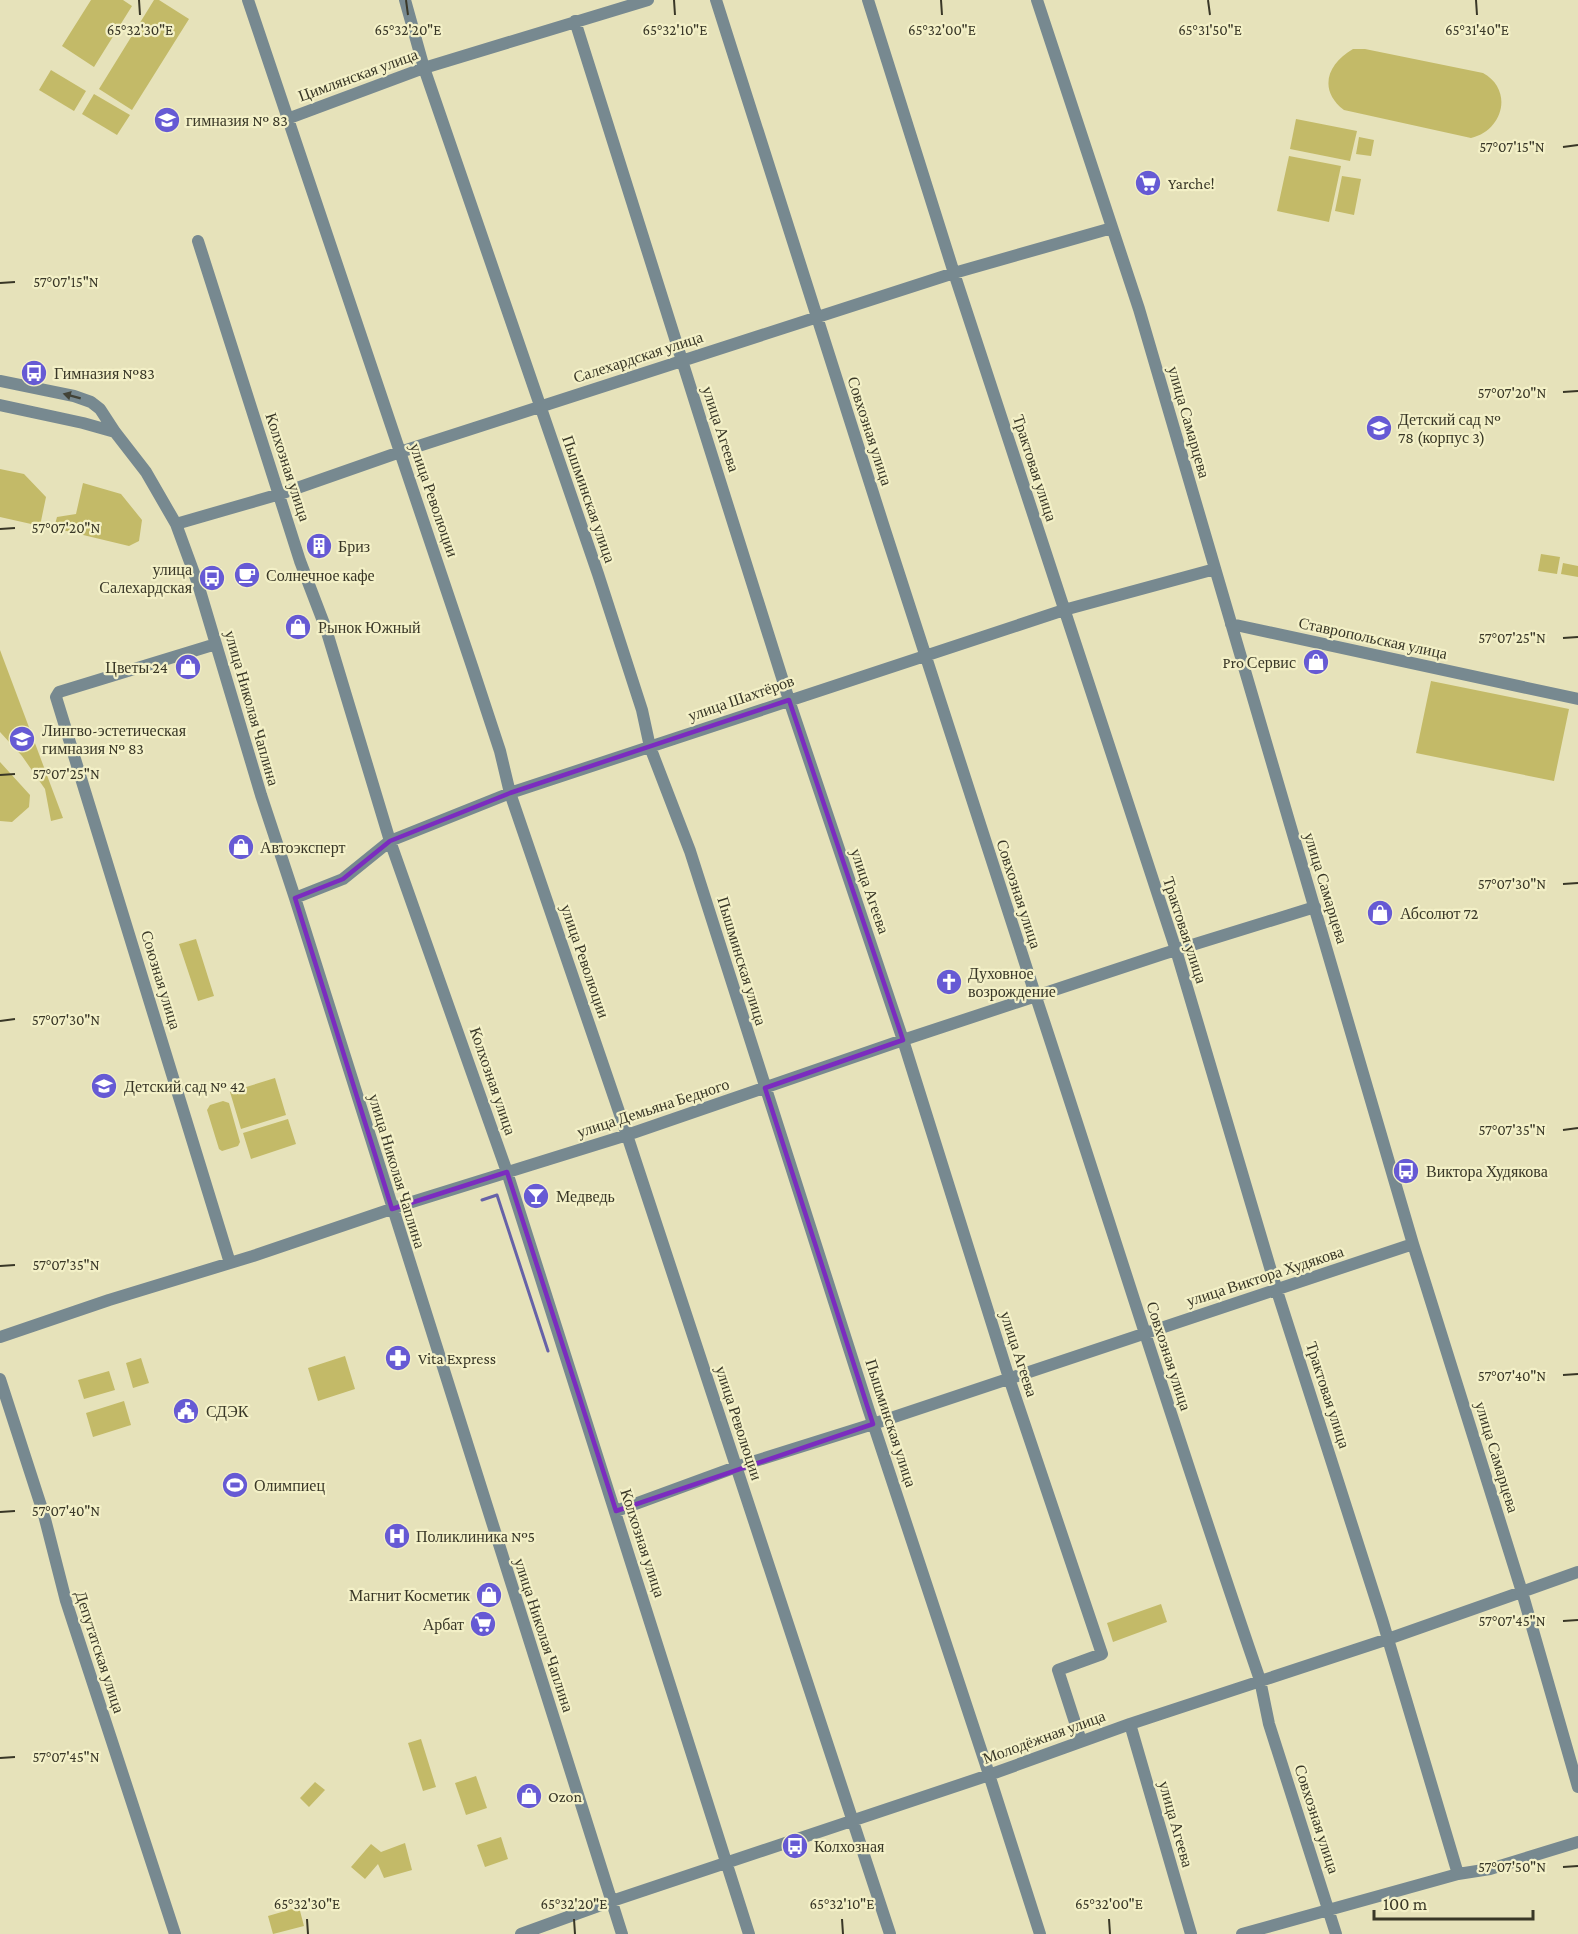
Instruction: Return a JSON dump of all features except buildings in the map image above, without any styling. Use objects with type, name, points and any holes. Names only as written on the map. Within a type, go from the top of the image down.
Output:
[{"type":"street","name":"улица Революции","points":[[248,0],[472,666],[500,752],[510,793],[627,1135],[890,1934]]},
{"type":"street","name":"Пышминская улица","points":[[405,0],[424,68],[631,676],[650,747],[690,851],[873,1424],[1040,1934]]},
{"type":"street","name":"Цимлянская улица","points":[[287,119],[424,68],[648,0]]},
{"type":"street","name":"Совхозная улица","points":[[716,0],[924,656],[1144,1334],[1260,1680],[1269,1724],[1336,1934]]},
{"type":"street","name":"Трактовая улица","points":[[868,0],[954,273],[1176,951],[1277,1291],[1388,1639],[1458,1874]]},
{"type":"street","name":"улица Самарцева","points":[[1037,0],[1139,309],[1413,1244],[1522,1592],[1578,1787]]},
{"type":"street","name":"улица Агеева","points":[[576,21],[789,700],[903,1040],[1009,1378],[1102,1654],[1058,1670],[1081,1741]]},
{"type":"street","name":"Салехардская улица","points":[[176,524],[280,494],[400,452],[954,273],[1112,228]]},
{"type":"street","name":"Колхозная улица","points":[[198,241],[300,561],[326,629],[390,841],[507,1172],[749,1934]]},
{"type":"street","name":"улица Николая Чаплина","points":[[0,381],[83,399],[100,409],[146,472],[176,524],[198,584],[261,795],[622,1934]]},
{"type":"street","points":[[0,405],[115,432]]},
{"type":"street","name":"улица Шахтёров","points":[[295,898],[343,879],[390,841],[510,793],[1064,610],[1215,569]]},
{"type":"street","name":"Ставропольская улица","points":[[1231,624],[1578,699]]},
{"type":"street","name":"Союзная улица","points":[[216,644],[59,692],[56,697],[231,1263]]},
{"type":"street","name":"улица Демьяна Бедного","points":[[0,1337],[627,1135],[903,1040],[1315,907]]},
{"type":"street","name":"улица Виктора Худякова","points":[[616,1511],[736,1467],[1277,1291],[1413,1244]]},
{"type":"street","name":"Депутатская улица","points":[[0,1379],[44,1515],[66,1601],[175,1934]]},
{"type":"street","name":"Молодёжная улица","points":[[521,1934],[726,1862],[989,1775],[1130,1724],[1388,1639],[1578,1572]]},
{"type":"street","name":"улица Агеева","points":[[1130,1724],[1191,1934]]},
{"type":"street","points":[[1242,1934],[1458,1874],[1490,1869],[1578,1842]]},
{"type":"highlighted area","points":[[789,700],[903,1040],[765,1088],[873,1424],[616,1511],[507,1172],[392,1209],[295,898],[343,879],[390,841],[510,793]]},
{"type":"shaded area","points":[[91,0],[123,0],[132,6],[94,67],[62,46]]},
{"type":"shaded area","points":[[154,0],[159,0],[189,19],[132,110],[99,89]]},
{"type":"shaded area","points":[[1353,49],[1365,49],[1483,73],[1493,80],[1499,89],[1501,109],[1497,119],[1482,134],[1471,138],[1344,110],[1331,94],[1329,78],[1337,62]]},
{"type":"shaded area","points":[[51,70],[86,91],[74,111],[39,90]]},
{"type":"shaded area","points":[[94,94],[130,115],[117,135],[82,114]]},
{"type":"shaded area","points":[[1296,119],[1357,131],[1350,161],[1290,149]]},
{"type":"shaded area","points":[[1359,137],[1374,140],[1371,156],[1356,154]]},
{"type":"shaded area","points":[[1289,156],[1341,166],[1329,222],[1277,211]]},
{"type":"shaded area","points":[[1342,176],[1361,179],[1354,215],[1335,211]]},
{"type":"shaded area","points":[[0,469],[24,474],[46,497],[40,526],[0,517]]},
{"type":"shaded area","points":[[83,483],[121,494],[142,520],[139,541],[129,546],[54,528],[57,517],[76,514]]},
{"type":"shaded area","points":[[1541,554],[1560,557],[1557,574],[1538,571]]},
{"type":"shaded area","points":[[1563,563],[1578,566],[1578,577],[1561,574]]},
{"type":"shaded area","points":[[0,650],[63,818],[51,821],[45,789],[22,756],[0,732]]},
{"type":"shaded area","points":[[1431,681],[1569,709],[1554,781],[1416,753]]},
{"type":"shaded area","points":[[0,762],[30,795],[29,807],[12,822],[0,821]]},
{"type":"shaded area","points":[[196,939],[214,996],[198,1001],[179,944]]},
{"type":"shaded area","points":[[275,1078],[286,1115],[241,1129],[230,1092]]},
{"type":"shaded area","points":[[223,1101],[229,1103],[240,1142],[238,1146],[222,1151],[219,1149],[207,1110],[210,1105]]},
{"type":"shaded area","points":[[288,1119],[296,1144],[251,1159],[243,1133]]},
{"type":"shaded area","points":[[345,1356],[355,1389],[318,1401],[308,1368]]},
{"type":"shaded area","points":[[141,1358],[149,1383],[133,1388],[126,1363]]},
{"type":"shaded area","points":[[109,1371],[115,1390],[84,1399],[78,1380]]},
{"type":"shaded area","points":[[124,1401],[131,1425],[93,1437],[86,1413]]},
{"type":"shaded area","points":[[1161,1604],[1167,1622],[1113,1642],[1107,1623]]},
{"type":"shaded area","points":[[421,1739],[436,1787],[423,1791],[408,1743]]},
{"type":"shaded area","points":[[476,1776],[487,1808],[466,1815],[455,1783]]},
{"type":"shaded area","points":[[315,1782],[325,1790],[309,1807],[300,1798]]},
{"type":"shaded area","points":[[501,1837],[508,1859],[485,1867],[477,1845]]},
{"type":"shaded area","points":[[405,1843],[412,1870],[384,1878],[378,1864],[365,1879],[351,1867],[371,1844],[381,1852]]},
{"type":"shaded area","points":[[299,1907],[304,1926],[273,1934],[268,1916]]},
{"type":"waterway","points":[[482,1200],[497,1195],[548,1351]]},
{"type":"place","name":"гимназия № 83","points":[[167,120]]},
{"type":"place","name":"Yarche!","points":[[1148,183]]},
{"type":"place","name":"Гимназия №83","points":[[34,373]]},
{"type":"place","name":"Детский сад № 78 (корпус 3)","points":[[1379,428]]},
{"type":"place","name":"Бриз","points":[[319,546]]},
{"type":"place","name":"Солнечное кафе","points":[[247,575]]},
{"type":"place","name":"улица Салехардская","points":[[212,578]]},
{"type":"place","name":"Рынок Южный","points":[[298,627]]},
{"type":"place","name":"Pro Сервис","points":[[1316,662]]},
{"type":"place","name":"Цветы 24","points":[[188,667]]},
{"type":"place","name":"Лингво-эстетическая гимназия № 83","points":[[22,739]]},
{"type":"place","name":"Автоэксперт","points":[[241,847]]},
{"type":"place","name":"Абсолют 72","points":[[1380,913]]},
{"type":"place","name":"Духовное возрождение","points":[[949,982]]},
{"type":"place","name":"Детский сад № 42","points":[[104,1086]]},
{"type":"place","name":"Виктора Худякова","points":[[1406,1171]]},
{"type":"place","name":"Медведь","points":[[536,1196]]},
{"type":"place","name":"Vita Express","points":[[398,1358]]},
{"type":"place","name":"СДЭК","points":[[186,1411]]},
{"type":"place","name":"Олимпиец","points":[[235,1485]]},
{"type":"place","name":"Поликлиника №5","points":[[397,1536]]},
{"type":"place","name":"Магнит Косметик","points":[[489,1595]]},
{"type":"place","name":"Арбат","points":[[483,1624]]},
{"type":"place","name":"Ozon","points":[[529,1796]]},
{"type":"place","name":"Колхозная","points":[[795,1846]]}]
